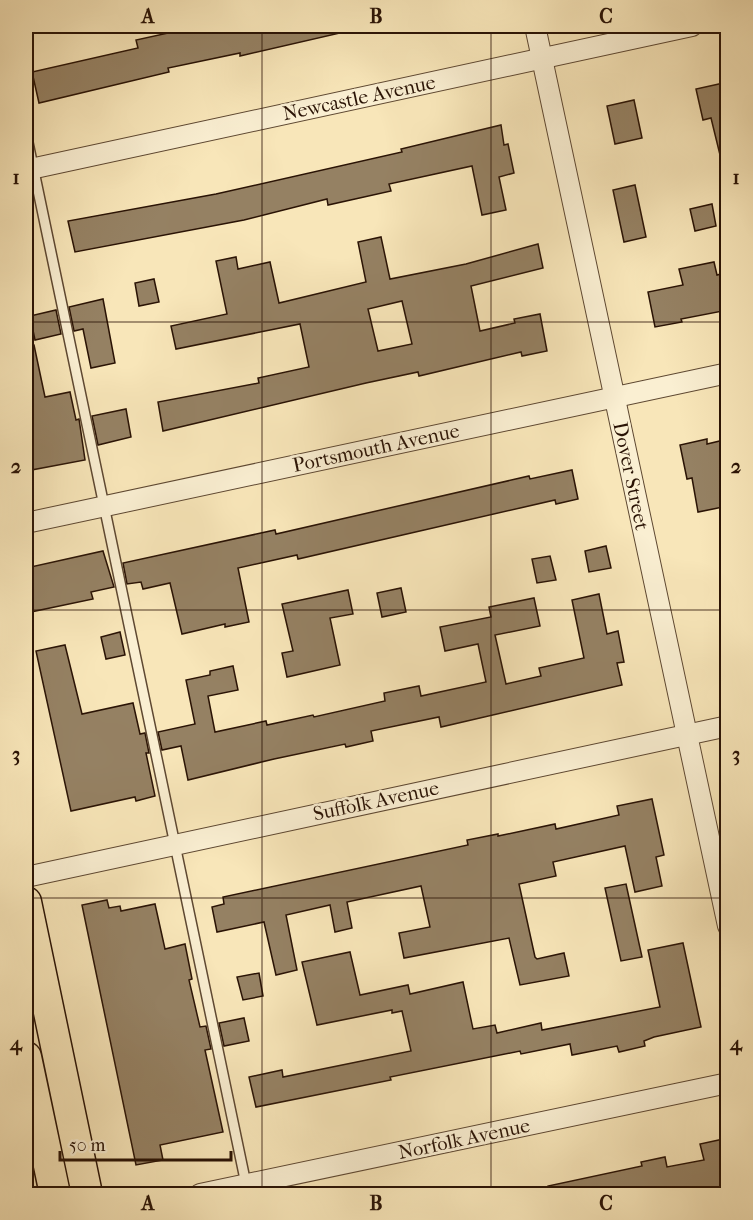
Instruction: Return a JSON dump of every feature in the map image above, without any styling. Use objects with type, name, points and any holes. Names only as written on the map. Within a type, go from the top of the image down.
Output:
[{"type":"main road","points":[[26,902],[87,1194]]},
{"type":"main road","points":[[26,1057],[55,1194]]},
{"type":"street","name":"Dover Street","points":[[535,26],[728,927]]},
{"type":"street","name":"Newcastle Avenue","points":[[29,169],[692,26]]},
{"type":"street","name":"Portsmouth Avenue","points":[[26,523],[728,373]]},
{"type":"street","name":"Suffolk Avenue","points":[[26,877],[728,726]]},
{"type":"street","name":"Norfolk Avenue","points":[[200,1194],[728,1083]]},
{"type":"lane","points":[[26,133],[29,169],[104,506],[246,1185]]},
{"type":"building","points":[[181,26],[339,26],[340,33],[240,56],[240,53],[168,68],[169,72],[39,103],[32,72],[138,48],[136,40],[182,30]]},
{"type":"building","points":[[728,82],[728,154],[720,155],[711,118],[703,120],[696,89]]},
{"type":"building","points":[[634,100],[642,138],[615,144],[607,106]]},
{"type":"building","points":[[501,125],[504,145],[508,144],[514,173],[499,177],[506,210],[482,215],[472,166],[389,184],[391,191],[328,205],[327,199],[244,220],[75,252],[68,221],[216,194],[402,152],[401,149]]},
{"type":"building","points":[[635,185],[646,237],[624,242],[613,190]]},
{"type":"building","points":[[712,204],[716,226],[695,231],[690,209]]},
{"type":"building","points":[[381,237],[390,279],[466,264],[538,244],[543,268],[471,286],[480,331],[515,323],[514,319],[540,314],[547,351],[522,356],[521,352],[419,376],[418,372],[163,431],[158,402],[259,383],[258,378],[309,367],[300,324],[176,349],[171,326],[227,314],[216,261],[236,257],[238,269],[270,262],[279,303],[366,282],[358,242]],"holes":[[[402,301],[412,344],[378,351],[368,309]]]},
{"type":"building","points":[[714,262],[717,275],[721,274],[728,310],[681,319],[682,322],[655,327],[648,292],[683,285],[679,269]]},
{"type":"building","points":[[154,279],[159,302],[139,306],[135,283]]},
{"type":"building","points":[[103,299],[115,363],[91,368],[83,329],[74,331],[69,307]]},
{"type":"building","points":[[56,310],[61,334],[35,340],[30,316]]},
{"type":"building","points":[[34,345],[45,397],[70,392],[76,420],[79,419],[85,460],[26,471],[26,346]]},
{"type":"building","points":[[126,409],[131,437],[98,445],[92,416]]},
{"type":"building","points":[[707,439],[707,444],[728,439],[728,506],[698,512],[692,478],[687,479],[680,445]]},
{"type":"building","points":[[572,470],[578,499],[556,504],[555,500],[298,559],[297,555],[238,568],[249,622],[225,627],[225,624],[182,634],[170,583],[143,589],[141,582],[127,584],[123,563],[275,530],[276,534],[529,476],[530,479]]},
{"type":"building","points":[[606,546],[611,568],[589,572],[585,551]]},
{"type":"building","points":[[103,551],[114,587],[91,592],[93,599],[26,613],[26,568]]},
{"type":"building","points":[[550,556],[556,580],[537,583],[532,559]]},
{"type":"building","points":[[401,588],[406,612],[382,617],[377,593]]},
{"type":"building","points":[[348,590],[353,614],[330,618],[340,665],[287,677],[282,653],[293,651],[282,604]]},
{"type":"building","points":[[599,594],[607,634],[618,631],[624,662],[617,663],[622,685],[441,727],[439,717],[371,731],[373,741],[346,747],[345,744],[188,780],[181,746],[162,750],[158,732],[195,724],[186,680],[210,675],[210,671],[233,666],[238,690],[208,696],[215,732],[266,721],[267,725],[313,715],[314,717],[385,701],[384,693],[419,686],[421,696],[486,682],[478,644],[445,651],[440,627],[491,617],[489,607],[534,598],[540,626],[495,635],[506,684],[541,676],[539,668],[584,658],[572,600]]},
{"type":"building","points":[[120,632],[125,655],[106,659],[101,637]]},
{"type":"building","points":[[65,645],[82,714],[133,703],[140,734],[145,733],[149,753],[146,753],[155,796],[136,801],[135,797],[71,811],[36,651]]},
{"type":"building","points":[[652,799],[664,855],[656,857],[662,886],[635,892],[625,846],[553,862],[556,876],[519,884],[535,957],[537,959],[564,953],[569,976],[520,985],[509,938],[404,958],[399,933],[430,927],[421,886],[347,902],[352,928],[335,932],[330,905],[286,915],[297,970],[276,975],[264,922],[217,932],[212,907],[224,904],[223,897],[468,845],[467,840],[555,824],[556,829],[619,815],[617,806]]},
{"type":"building","points":[[626,884],[642,957],[621,961],[605,888]]},
{"type":"building","points":[[107,900],[109,908],[120,906],[121,911],[155,904],[165,949],[185,944],[192,979],[189,980],[200,1027],[206,1026],[211,1049],[205,1050],[223,1132],[160,1145],[163,1160],[136,1165],[82,905]]},
{"type":"building","points":[[683,943],[701,1027],[654,1037],[644,1041],[645,1046],[619,1052],[617,1046],[572,1055],[570,1044],[521,1054],[520,1051],[256,1107],[249,1077],[282,1070],[283,1077],[411,1051],[402,1011],[392,1013],[392,1010],[317,1025],[302,962],[350,952],[360,995],[408,985],[410,994],[463,982],[473,1029],[495,1025],[497,1033],[541,1023],[542,1030],[660,1007],[648,950]]},
{"type":"building","points":[[259,973],[263,996],[243,1000],[237,977]]},
{"type":"building","points":[[244,1018],[249,1041],[224,1046],[219,1023]]},
{"type":"building","points":[[728,1138],[728,1194],[549,1194],[548,1186],[642,1166],[641,1162],[665,1157],[667,1167],[704,1160],[700,1144]]}]
